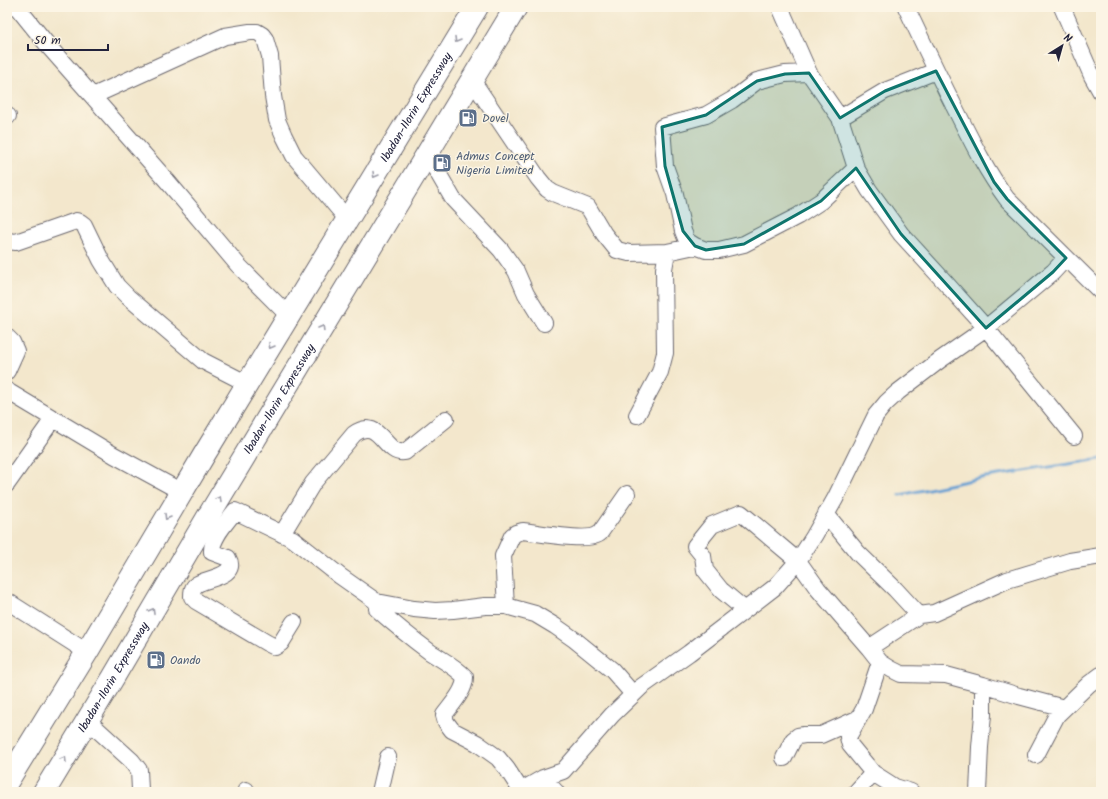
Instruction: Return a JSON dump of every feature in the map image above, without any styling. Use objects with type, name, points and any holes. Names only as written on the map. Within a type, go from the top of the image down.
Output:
[{"type":"highway","name":"Ibadan-Ilorin Expressway","points":[[7,780],[87,652],[182,492],[477,7]]},
{"type":"highway","name":"Ibadan-Ilorin Expressway","points":[[44,792],[209,515],[516,7]]},
{"type":"street","points":[[16,7],[238,265],[289,316]]},
{"type":"street","points":[[780,7],[809,73],[840,118],[856,168],[869,190],[901,234],[986,328],[1074,436]]},
{"type":"street","points":[[906,7],[936,71],[994,182],[1007,199],[1101,292]]},
{"type":"street","points":[[1062,7],[1092,76],[1101,92]]},
{"type":"street","points":[[93,96],[225,36],[257,32],[265,39],[270,56],[273,96],[277,120],[284,136],[294,156],[348,220]]},
{"type":"street","points":[[840,118],[885,91],[936,71]]},
{"type":"street","points":[[809,73],[785,74],[757,81],[732,100],[706,115],[662,128],[665,166],[675,194],[682,232],[687,241],[694,246],[706,250],[719,250],[744,244],[798,216],[821,202],[856,168]]},
{"type":"street","points":[[472,80],[547,189],[553,193],[588,207],[593,213],[604,234],[617,250],[630,253],[667,252],[694,246]]},
{"type":"street","points":[[427,154],[453,199],[501,250],[516,271],[526,294],[544,323]]},
{"type":"street","points":[[7,241],[16,242],[76,221],[80,222],[84,225],[101,260],[117,286],[128,297],[204,361],[248,384]]},
{"type":"street","points":[[637,415],[660,372],[665,353],[664,269],[667,252]]},
{"type":"street","points":[[376,609],[402,632],[459,671],[465,677],[462,690],[444,715],[446,722],[452,730],[477,743],[498,758],[507,768],[521,792],[543,778],[563,771],[612,715],[641,687],[775,587],[798,561],[835,499],[876,415],[886,403],[940,360],[986,328],[1053,272],[1066,258]]},
{"type":"street","points":[[7,337],[12,342],[16,351],[7,371]]},
{"type":"street","points":[[7,390],[114,455],[182,492]]},
{"type":"street","points":[[7,484],[53,419]]},
{"type":"street","points":[[282,534],[313,483],[354,434],[360,429],[367,428],[373,430],[400,453],[405,452],[446,419]]},
{"type":"street","points":[[506,606],[503,556],[512,536],[524,531],[578,538],[597,536],[627,494]]},
{"type":"street","points":[[294,622],[281,643],[275,647],[266,643],[192,597],[192,590],[196,585],[225,574],[229,569],[230,561],[228,558],[212,552],[212,546],[215,538],[235,511],[293,540],[377,602],[414,609],[435,611],[485,606],[506,606],[535,614],[575,640],[612,670],[634,694]]},
{"type":"street","points":[[746,610],[721,590],[705,570],[703,556],[695,546],[712,525],[741,513],[798,561],[818,589],[870,648],[880,662],[890,669],[901,674],[946,675],[983,684],[1019,696],[1064,708]]},
{"type":"street","points":[[826,514],[858,553],[919,615]]},
{"type":"street","points":[[870,648],[919,615],[934,613],[1007,580],[1070,561],[1101,556]]},
{"type":"street","points":[[7,601],[87,652]]},
{"type":"street","points":[[880,662],[864,709],[848,737],[850,745],[873,773],[893,789],[911,792]]},
{"type":"street","points":[[1036,755],[1057,715],[1089,684],[1101,675]]},
{"type":"street","points":[[978,792],[983,715],[983,684]]},
{"type":"street","points":[[784,758],[793,740],[798,736],[821,734],[857,719]]},
{"type":"street","points":[[87,720],[132,760],[139,770],[139,792]]},
{"type":"street","points":[[380,792],[388,757]]},
{"type":"street","points":[[856,792],[873,773]]},
{"type":"street","points":[[543,778],[556,792]]},
{"type":"highlighted area","points":[[936,71],[994,182],[1007,199],[1066,258],[1053,272],[986,328],[901,234],[856,168],[821,201],[744,244],[706,250],[695,246],[683,231],[665,166],[662,127],[706,115],[757,81],[785,74],[809,73],[840,118],[885,91]]},
{"type":"waterway","points":[[900,495],[986,477],[1101,459]]},
{"type":"place","name":"Dovel","points":[[468,118]]},
{"type":"place","name":"Admus Concept Nigeria Limited","points":[[442,163]]},
{"type":"place","name":"Oando","points":[[156,660]]}]
